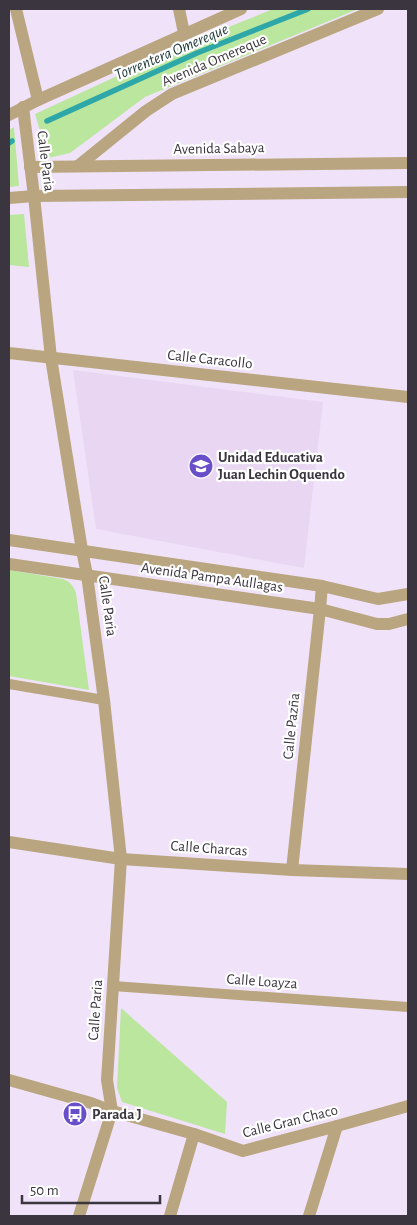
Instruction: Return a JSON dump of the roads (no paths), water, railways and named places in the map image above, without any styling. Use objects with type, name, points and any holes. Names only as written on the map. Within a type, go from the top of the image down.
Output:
[{"type":"street","points":[[16,9],[38,100]]},
{"type":"street","points":[[179,9],[184,33]]},
{"type":"street","points":[[9,115],[184,33],[241,9]]},
{"type":"street","name":"Avenida Omereque","points":[[78,166],[146,111],[172,94],[378,9]]},
{"type":"street","name":"Calle Paria","points":[[23,107],[51,358],[87,575],[104,700],[121,859],[107,1080],[112,1111]]},
{"type":"street","name":"Avenida Sabaya","points":[[30,167],[408,163]]},
{"type":"street","points":[[9,198],[34,196],[408,192]]},
{"type":"street","name":"Calle Caracollo","points":[[9,353],[408,397]]},
{"type":"street","name":"Avenida Pampa Aullagas","points":[[9,540],[322,586],[378,599],[408,594]]},
{"type":"street","name":"Avenida Pampa Aullagas","points":[[9,564],[320,609],[377,624],[389,624],[408,619]]},
{"type":"street","name":"Calle Pazña","points":[[292,870],[322,586]]},
{"type":"street","name":"Calle Charcas","points":[[9,842],[121,859],[292,870],[408,874]]},
{"type":"street","name":"Calle Gran Chaco","points":[[9,1080],[194,1134],[243,1151],[408,1106]]},
{"type":"street","points":[[79,1216],[112,1111]]},
{"type":"street","points":[[309,1216],[338,1126]]},
{"type":"street","points":[[170,1216],[194,1134]]},
{"type":"lane","points":[[9,684],[104,700]]},
{"type":"lane","name":"Calle Loayza","points":[[113,986],[408,1007]]},
{"type":"waterway","name":"Torrentera Omereque","points":[[47,121],[197,53],[308,9]]},
{"type":"place","name":"Unidad Educativa Juan Lechin Oquendo","points":[[201,466]]},
{"type":"place","name":"Parada J","points":[[75,1114]]}]
